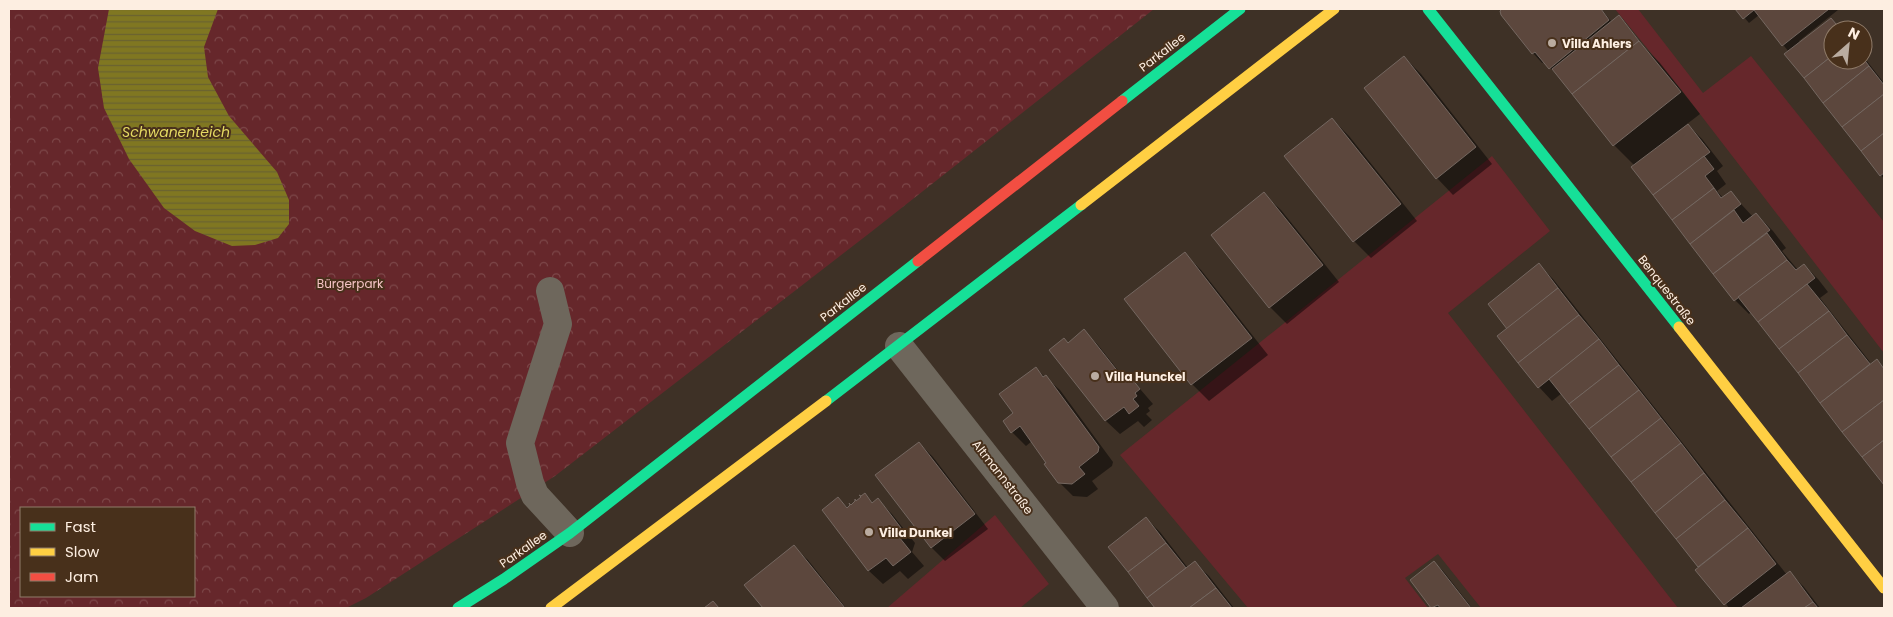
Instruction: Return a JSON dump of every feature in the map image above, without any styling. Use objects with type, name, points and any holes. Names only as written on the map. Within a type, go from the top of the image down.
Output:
[{"type":"main road","name":"Parkallee","points":[[458,608],[570,533],[1240,9]]},
{"type":"main road","points":[[551,608],[899,346],[1334,9]]},
{"type":"main road","name":"Benquestraße","points":[[1428,9],[1884,588]]},
{"type":"street","points":[[550,291],[558,324],[520,443],[535,495],[570,533]]},
{"type":"street","name":"Altmannstraße","points":[[899,346],[1105,608]]},
{"type":"green space","name":"Bürgerpark","points":[[9,9],[1154,9],[871,232],[555,476],[366,598],[346,608],[9,608]]},
{"type":"green space","points":[[1615,9],[1638,9],[1703,93],[1751,56],[1884,222],[1884,353],[1683,92]]},
{"type":"green space","points":[[1492,156],[1550,231],[1448,313],[1678,608],[1481,608],[1438,554],[1405,578],[1428,608],[1248,608],[1120,455]]},
{"type":"green space","points":[[995,515],[1049,584],[1020,608],[887,608]]},
{"type":"water","name":"Schwanenteich","points":[[109,9],[218,9],[204,47],[208,77],[229,116],[277,172],[289,200],[289,224],[278,238],[255,245],[232,246],[195,231],[164,208],[129,159],[104,108],[98,68]]},
{"type":"building","name":"Villa Ahlers","points":[[1502,9],[1601,9],[1609,20],[1549,69],[1535,52],[1532,54],[1501,15],[1500,11]]},
{"type":"building","points":[[1735,9],[1829,9],[1782,46],[1754,10],[1743,19]]},
{"type":"building","points":[[1619,15],[1639,41],[1572,94],[1552,69]]},
{"type":"building","points":[[1823,24],[1823,63],[1804,78],[1784,54]]},
{"type":"building","points":[[1639,41],[1681,92],[1613,146],[1572,94]]},
{"type":"building","points":[[1404,56],[1476,147],[1436,179],[1364,88]]},
{"type":"building","points":[[1823,63],[1823,70],[1864,70],[1823,103],[1804,78]]},
{"type":"building","points":[[1864,70],[1872,70],[1884,85],[1884,94],[1842,127],[1823,103]]},
{"type":"building","points":[[1884,94],[1884,133],[1861,151],[1842,127]]},
{"type":"building","points":[[1332,118],[1401,204],[1353,242],[1284,156]]},
{"type":"building","points":[[1688,124],[1710,152],[1653,195],[1631,167]]},
{"type":"building","points":[[1884,133],[1884,173],[1880,176],[1861,151]]},
{"type":"building","points":[[1704,156],[1714,169],[1705,176],[1714,188],[1672,220],[1653,195]]},
{"type":"building","points":[[1714,188],[1721,198],[1731,191],[1741,204],[1690,244],[1672,220]]},
{"type":"building","points":[[1264,192],[1323,265],[1269,308],[1211,235]]},
{"type":"building","points":[[1734,210],[1743,223],[1756,213],[1770,230],[1713,274],[1690,244]]},
{"type":"building","points":[[1767,233],[1787,260],[1734,301],[1713,274]]},
{"type":"building","points":[[1185,252],[1252,338],[1191,385],[1124,299]]},
{"type":"building","points":[[1787,260],[1796,270],[1804,264],[1815,278],[1758,322],[1738,297]]},
{"type":"building","points":[[1539,263],[1558,288],[1507,329],[1488,304]]},
{"type":"building","points":[[1807,284],[1829,311],[1779,349],[1758,322]]},
{"type":"building","points":[[1558,288],[1579,315],[1518,363],[1497,336]]},
{"type":"building","points":[[1829,311],[1847,335],[1798,373],[1779,349]]},
{"type":"building","points":[[1579,315],[1599,339],[1538,388],[1518,363]]},
{"type":"building","name":"Villa Hunckel","points":[[1084,329],[1123,378],[1128,374],[1140,389],[1135,393],[1137,396],[1133,399],[1139,406],[1129,414],[1124,407],[1105,421],[1049,350],[1064,338],[1068,343]]},
{"type":"building","points":[[1847,335],[1870,364],[1820,403],[1798,373]]},
{"type":"building","points":[[1599,339],[1619,365],[1569,404],[1549,379]]},
{"type":"building","points":[[1877,359],[1884,369],[1884,400],[1842,432],[1820,403]]},
{"type":"building","points":[[1619,365],[1639,390],[1589,429],[1569,404]]},
{"type":"building","points":[[1036,367],[1043,377],[1046,375],[1099,447],[1098,452],[1079,467],[1085,474],[1072,484],[1058,483],[1020,426],[1011,433],[1003,421],[1013,413],[999,394]]},
{"type":"building","points":[[1639,390],[1661,418],[1611,457],[1589,429]]},
{"type":"building","points":[[1884,400],[1884,440],[1862,457],[1842,432]]},
{"type":"building","points":[[1661,418],[1681,443],[1631,482],[1611,457]]},
{"type":"building","points":[[1884,440],[1884,485],[1862,457]]},
{"type":"building","points":[[919,442],[975,514],[931,548],[875,475]]},
{"type":"building","points":[[1681,443],[1704,473],[1655,513],[1631,482]]},
{"type":"building","points":[[1704,473],[1725,500],[1676,539],[1655,513]]},
{"type":"building","name":"Villa Dunkel","points":[[865,493],[872,503],[878,498],[901,528],[899,537],[911,552],[893,566],[886,558],[868,571],[822,510],[838,497],[847,508],[850,505],[849,503],[851,505],[855,499],[856,501],[861,497],[859,495],[861,496]]},
{"type":"building","points":[[1725,500],[1748,528],[1698,567],[1676,539]]},
{"type":"building","points":[[1146,517],[1166,543],[1128,572],[1108,547]]},
{"type":"building","points":[[1748,528],[1776,564],[1724,605],[1695,570]]},
{"type":"building","points":[[1166,543],[1186,568],[1147,598],[1128,572]]},
{"type":"building","points":[[794,545],[845,608],[763,608],[744,585]]},
{"type":"building","points":[[1195,561],[1216,588],[1189,608],[1155,608],[1147,598]]},
{"type":"building","points":[[1434,561],[1471,608],[1440,608],[1438,605],[1431,608],[1410,580]]},
{"type":"building","points":[[1790,571],[1813,602],[1804,608],[1741,608]]},
{"type":"building","points":[[1216,588],[1232,608],[1189,608]]},
{"type":"building","points":[[713,601],[719,608],[704,608]]},
{"type":"building","points":[[1813,602],[1818,608],[1804,608]]},
{"type":"traffic: fast","points":[[1122,101],[1240,9]]},
{"type":"traffic: fast","points":[[1428,9],[1679,327]]},
{"type":"traffic: fast","points":[[826,401],[1081,205]]},
{"type":"traffic: fast","points":[[458,608],[570,533],[918,261]]},
{"type":"traffic: slow","points":[[1081,205],[1334,9]]},
{"type":"traffic: slow","points":[[1679,327],[1884,588]]},
{"type":"traffic: slow","points":[[551,608],[826,401]]},
{"type":"traffic: jam","points":[[918,261],[1122,101]]},
{"type":"place","name":"Villa Ahlers","points":[[1552,43]]},
{"type":"place","name":"Villa Hunckel","points":[[1095,376]]},
{"type":"place","name":"Villa Dunkel","points":[[869,532]]}]
